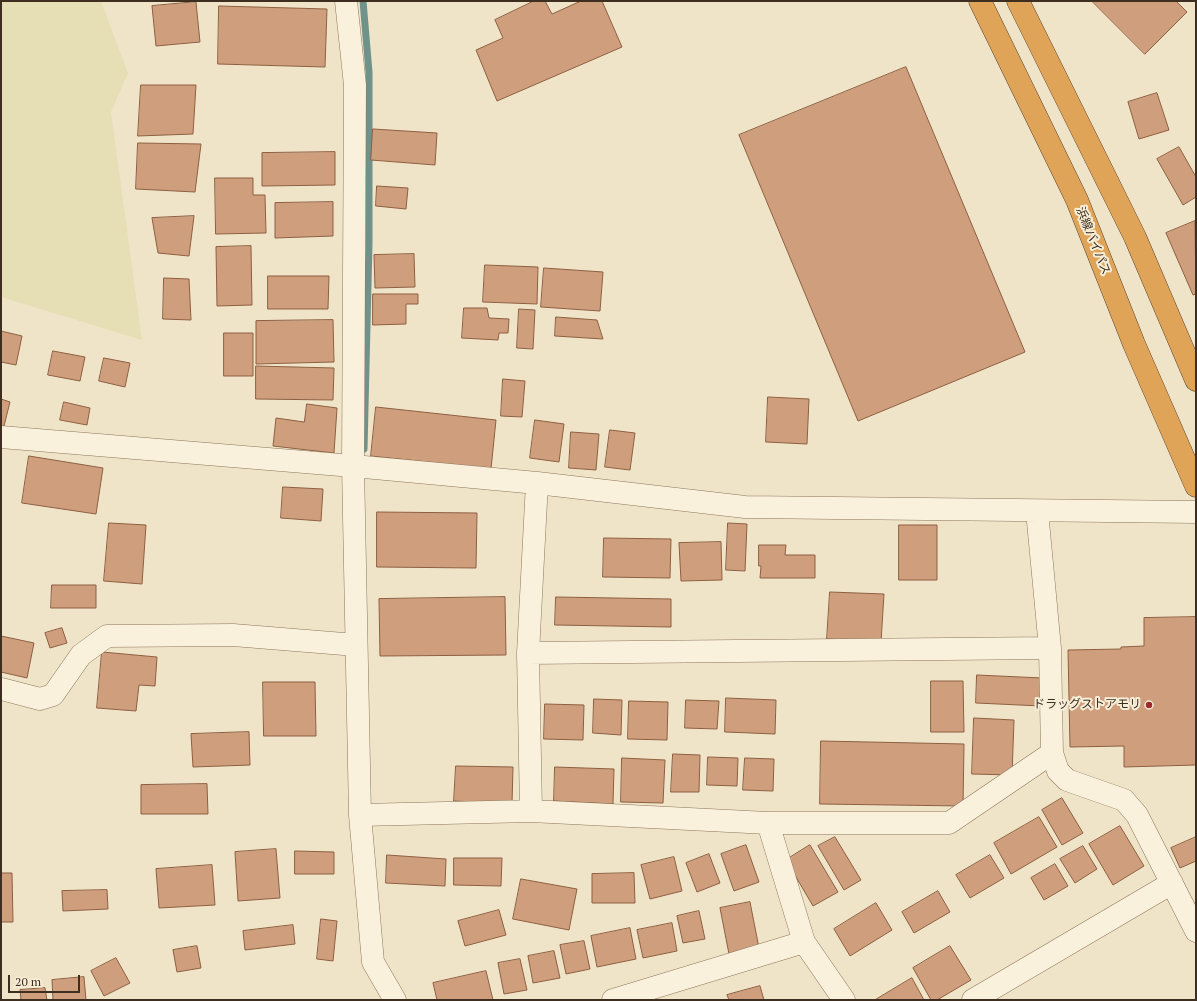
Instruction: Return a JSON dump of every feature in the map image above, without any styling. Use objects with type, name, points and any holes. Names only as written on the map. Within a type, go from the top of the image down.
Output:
[{"type":"highway","name":"浜線バイパス","points":[[980,1],[1077,200],[1134,344],[1196,486]]},
{"type":"highway","points":[[1018,1],[1135,237],[1196,380]]},
{"type":"street","points":[[346,1],[355,85],[353,466],[360,815],[373,962],[395,1000]]},
{"type":"street","points":[[1,437],[353,466],[537,483],[746,507],[1196,512]]},
{"type":"street","points":[[531,811],[528,653],[537,483]]},
{"type":"street","points":[[1037,511],[1050,648],[1052,753],[1058,771],[1067,780],[1124,800],[1137,815],[1196,931]]},
{"type":"street","points":[[1,689],[40,699],[53,695],[81,655],[107,636],[233,635],[356,645]]},
{"type":"street","points":[[528,653],[1050,648]]},
{"type":"street","points":[[360,815],[531,811],[768,823],[949,823],[1052,753]]},
{"type":"street","points":[[768,823],[804,942],[844,1000]]},
{"type":"street","points":[[973,1000],[1172,883]]},
{"type":"street","points":[[613,1000],[804,942]]},
{"type":"shaded area","points":[[1,1],[101,1],[128,73],[111,112],[142,340],[1,297]]},
{"type":"building","points":[[534,1],[545,1],[552,14],[581,1],[602,1],[622,47],[497,101],[476,50],[503,38],[495,20]]},
{"type":"building","points":[[1092,1],[1176,1],[1187,12],[1145,54]]},
{"type":"building","points":[[196,2],[200,42],[156,46],[152,6]]},
{"type":"building","points":[[219,6],[327,9],[325,67],[218,64]]},
{"type":"building","points":[[906,67],[1025,352],[858,421],[739,135]]},
{"type":"building","points":[[141,85],[196,85],[193,134],[138,136]]},
{"type":"building","points":[[1157,93],[1169,130],[1139,139],[1128,102]]},
{"type":"building","points":[[373,129],[437,133],[435,165],[371,160]]},
{"type":"building","points":[[138,143],[201,144],[195,192],[136,189]]},
{"type":"building","points":[[1179,147],[1196,177],[1196,197],[1183,205],[1157,159]]},
{"type":"building","points":[[335,152],[335,185],[262,186],[262,153]]},
{"type":"building","points":[[215,178],[253,178],[253,195],[265,195],[266,233],[216,234]]},
{"type":"building","points":[[377,186],[408,188],[406,209],[376,206]]},
{"type":"building","points":[[333,202],[333,236],[275,238],[275,203]]},
{"type":"building","points":[[194,216],[189,256],[158,253],[152,218]]},
{"type":"building","points":[[1195,221],[1196,294],[1193,295],[1166,233]]},
{"type":"building","points":[[251,246],[252,305],[217,306],[216,247]]},
{"type":"building","points":[[414,254],[415,287],[375,288],[374,255]]},
{"type":"building","points":[[485,265],[538,267],[537,304],[483,302]]},
{"type":"building","points":[[544,268],[603,272],[600,311],[541,307]]},
{"type":"building","points":[[268,276],[329,276],[328,309],[268,309]]},
{"type":"building","points":[[164,278],[189,279],[191,320],[163,319]]},
{"type":"building","points":[[373,294],[418,294],[418,304],[406,304],[406,324],[373,325]]},
{"type":"building","points":[[464,308],[487,308],[489,318],[509,319],[508,333],[499,333],[498,340],[462,338]]},
{"type":"building","points":[[519,309],[535,310],[533,349],[517,348]]},
{"type":"building","points":[[556,317],[597,320],[603,339],[555,336]]},
{"type":"building","points":[[333,320],[334,362],[256,364],[256,321]]},
{"type":"building","points":[[1,331],[22,336],[16,365],[1,362]]},
{"type":"building","points":[[224,333],[253,333],[253,376],[224,376]]},
{"type":"building","points":[[53,351],[85,357],[80,381],[48,375]]},
{"type":"building","points":[[104,358],[130,363],[125,387],[99,381]]},
{"type":"building","points":[[256,366],[334,368],[333,400],[256,399]]},
{"type":"building","points":[[503,379],[525,381],[522,417],[501,416]]},
{"type":"building","points":[[768,397],[809,399],[807,444],[766,442]]},
{"type":"building","points":[[1,399],[10,402],[3,430],[1,430]]},
{"type":"building","points":[[64,402],[90,408],[87,425],[60,420]]},
{"type":"building","points":[[307,404],[337,408],[334,453],[273,446],[276,418],[304,422]]},
{"type":"building","points":[[376,407],[496,420],[491,469],[371,456]]},
{"type":"building","points":[[535,420],[564,424],[559,462],[530,458]]},
{"type":"building","points":[[610,430],[635,433],[630,470],[605,467]]},
{"type":"building","points":[[571,432],[599,434],[596,470],[569,468]]},
{"type":"building","points":[[29,456],[103,468],[96,514],[22,503]]},
{"type":"building","points":[[283,487],[323,489],[321,521],[281,518]]},
{"type":"building","points":[[377,512],[477,513],[476,568],[377,567]]},
{"type":"building","points":[[109,523],[146,525],[142,584],[104,581]]},
{"type":"building","points":[[728,523],[747,524],[745,571],[726,570]]},
{"type":"building","points":[[899,525],[937,525],[937,580],[899,580]]},
{"type":"building","points":[[604,538],[671,539],[670,578],[603,577]]},
{"type":"building","points":[[721,542],[722,580],[681,581],[679,543]]},
{"type":"building","points":[[759,545],[786,545],[785,555],[815,555],[815,578],[760,578],[761,566],[759,566]]},
{"type":"building","points":[[52,585],[96,585],[96,608],[51,608]]},
{"type":"building","points":[[830,592],[884,594],[881,642],[827,639]]},
{"type":"building","points":[[505,597],[506,655],[380,656],[379,599]]},
{"type":"building","points":[[556,597],[671,599],[671,627],[555,625]]},
{"type":"building","points":[[1196,617],[1196,765],[1124,767],[1124,746],[1070,747],[1068,650],[1121,649],[1121,647],[1144,646],[1144,618]]},
{"type":"building","points":[[62,628],[67,643],[50,648],[45,633]]},
{"type":"building","points":[[1,636],[34,643],[27,678],[1,672]]},
{"type":"building","points":[[102,652],[157,657],[155,686],[139,685],[136,711],[97,708]]},
{"type":"building","points":[[977,675],[1042,678],[1041,706],[976,703]]},
{"type":"building","points":[[931,681],[963,681],[964,732],[931,732]]},
{"type":"building","points":[[263,682],[315,682],[316,736],[264,736]]},
{"type":"building","points":[[726,698],[776,700],[775,734],[725,732]]},
{"type":"building","points":[[594,699],[622,700],[621,735],[593,733]]},
{"type":"building","points":[[686,700],[719,701],[717,729],[685,728]]},
{"type":"building","points":[[629,701],[668,702],[667,740],[628,739]]},
{"type":"building","points":[[545,704],[584,705],[583,740],[544,739]]},
{"type":"building","points":[[974,718],[1014,720],[1012,775],[972,774]]},
{"type":"building","points":[[249,732],[250,765],[193,767],[191,734]]},
{"type":"building","points":[[821,741],[964,744],[963,806],[820,804]]},
{"type":"building","points":[[673,754],[700,755],[699,792],[671,792]]},
{"type":"building","points":[[708,757],[738,758],[737,786],[707,785]]},
{"type":"building","points":[[622,758],[665,760],[663,803],[621,802]]},
{"type":"building","points":[[745,758],[774,759],[773,791],[743,790]]},
{"type":"building","points":[[456,766],[513,767],[512,804],[454,801]]},
{"type":"building","points":[[555,767],[614,769],[613,804],[554,801]]},
{"type":"building","points":[[207,784],[208,814],[141,814],[141,785]]},
{"type":"building","points":[[1062,798],[1083,833],[1062,845],[1042,810]]},
{"type":"building","points":[[1039,817],[1057,847],[1011,874],[994,843]]},
{"type":"building","points":[[1120,826],[1144,866],[1113,885],[1089,844]]},
{"type":"building","points":[[835,837],[861,880],[844,890],[818,846]]},
{"type":"building","points":[[1196,837],[1196,861],[1180,868],[1171,848]]},
{"type":"building","points":[[746,845],[759,882],[734,891],[721,854]]},
{"type":"building","points":[[810,845],[838,892],[813,906],[786,860]]},
{"type":"building","points":[[1083,846],[1097,869],[1075,883],[1060,859]]},
{"type":"building","points":[[276,849],[280,898],[238,901],[235,852]]},
{"type":"building","points":[[295,851],[334,852],[334,874],[295,874]]},
{"type":"building","points":[[709,854],[720,883],[697,892],[686,863]]},
{"type":"building","points":[[387,855],[446,859],[445,886],[386,883]]},
{"type":"building","points":[[990,855],[1004,878],[970,898],[956,875]]},
{"type":"building","points":[[674,857],[682,891],[650,899],[641,865]]},
{"type":"building","points":[[454,858],[502,858],[501,886],[454,885]]},
{"type":"building","points":[[1055,864],[1068,886],[1044,900],[1031,878]]},
{"type":"building","points":[[212,865],[215,905],[159,908],[156,869]]},
{"type":"building","points":[[1,873],[12,873],[13,922],[1,922]]},
{"type":"building","points":[[634,873],[635,903],[592,903],[592,874]]},
{"type":"building","points":[[521,879],[577,889],[569,930],[513,919]]},
{"type":"building","points":[[107,890],[108,909],[63,911],[62,891]]},
{"type":"building","points":[[938,891],[950,912],[914,933],[902,912]]},
{"type":"building","points":[[750,902],[759,948],[729,954],[720,908]]},
{"type":"building","points":[[876,903],[892,930],[850,956],[834,929]]},
{"type":"building","points":[[499,910],[506,935],[465,946],[458,921]]},
{"type":"building","points":[[699,911],[705,939],[683,943],[677,916]]},
{"type":"building","points":[[321,919],[337,921],[333,961],[317,959]]},
{"type":"building","points":[[672,923],[677,951],[643,958],[637,930]]},
{"type":"building","points":[[293,925],[295,944],[245,950],[243,931]]},
{"type":"building","points":[[630,928],[636,959],[597,967],[591,936]]},
{"type":"building","points":[[584,941],[590,969],[566,974],[560,945]]},
{"type":"building","points":[[197,946],[201,968],[177,972],[173,950]]},
{"type":"building","points":[[950,946],[971,980],[937,1000],[931,1000],[913,968]]},
{"type":"building","points":[[554,951],[560,978],[533,983],[528,956]]},
{"type":"building","points":[[116,958],[130,983],[104,996],[91,971]]},
{"type":"building","points":[[520,959],[527,990],[504,994],[498,963]]},
{"type":"building","points":[[486,971],[493,1000],[437,1000],[433,983]]},
{"type":"building","points":[[84,977],[86,1000],[53,1000],[52,980]]},
{"type":"building","points":[[912,978],[924,1000],[875,1000]]},
{"type":"building","points":[[760,986],[764,1000],[729,1000],[727,995]]},
{"type":"building","points":[[45,988],[47,1000],[21,1000],[20,990]]},
{"type":"waterway","points":[[363,1],[369,72],[369,243],[364,449]]},
{"type":"place","name":"ドラッグストアモリ","points":[[1149,705]]}]
